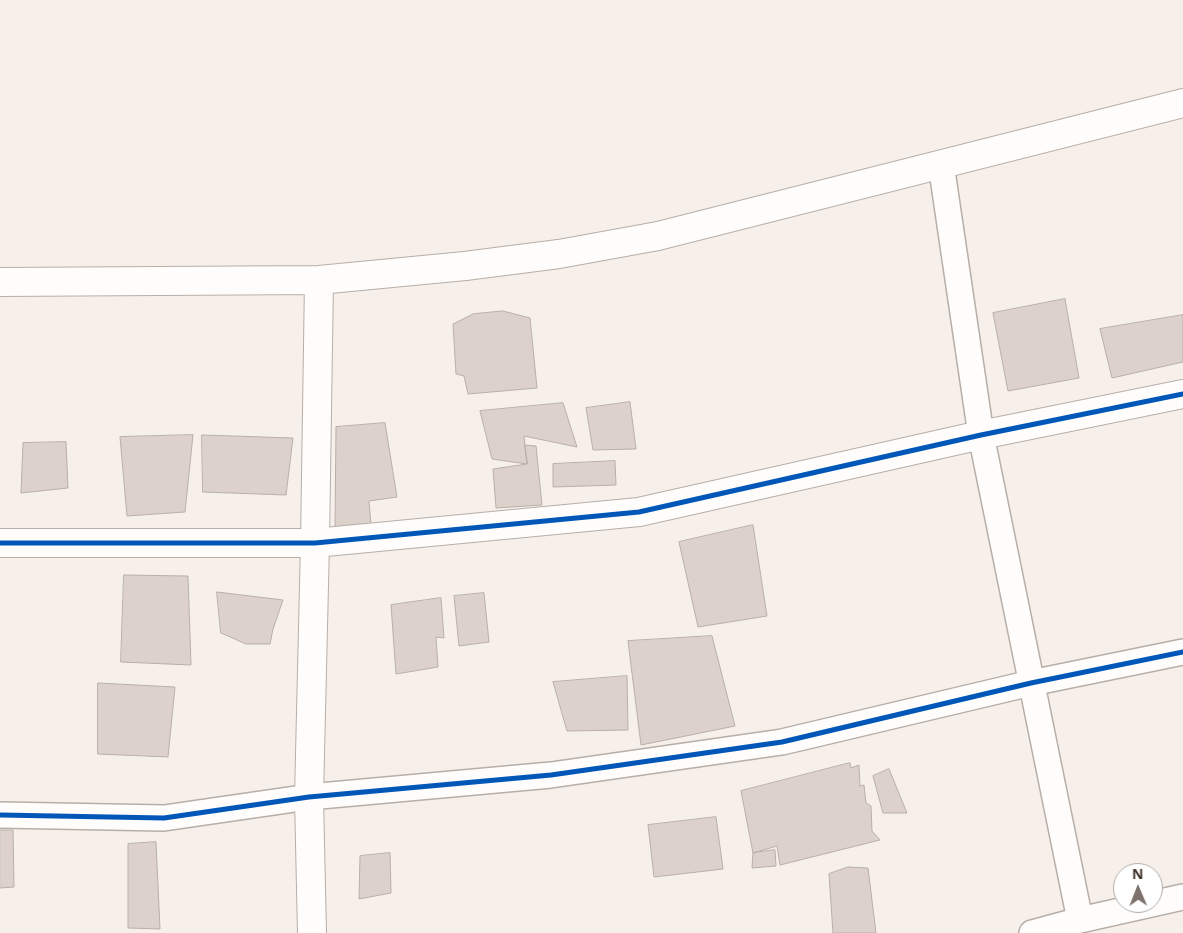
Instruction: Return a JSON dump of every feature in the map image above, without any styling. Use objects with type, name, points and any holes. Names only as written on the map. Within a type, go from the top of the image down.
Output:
[{"type":"street","points":[[0,282],[319,280],[465,266],[559,254],[658,236],[1183,103]]},
{"type":"street","points":[[941,164],[981,435],[1080,920]]},
{"type":"street","points":[[312,933],[309,797],[319,280]]},
{"type":"street","points":[[0,543],[315,543],[639,512],[981,435],[1183,394]]},
{"type":"street","points":[[0,815],[164,818],[309,797],[551,775],[782,742],[1031,683],[1183,652]]},
{"type":"street","points":[[1032,933],[1080,920],[1183,897]]},
{"type":"building","points":[[1065,299],[1079,378],[1008,391],[993,313]]},
{"type":"building","points":[[503,311],[530,318],[537,388],[468,394],[464,376],[456,374],[453,324],[473,314]]},
{"type":"building","points":[[1183,315],[1183,362],[1112,378],[1100,329]]},
{"type":"building","points":[[630,402],[636,449],[593,450],[586,408]]},
{"type":"building","points":[[563,403],[577,447],[524,436],[527,464],[492,459],[480,411]]},
{"type":"building","points":[[385,423],[397,497],[369,501],[371,525],[335,529],[336,427]]},
{"type":"building","points":[[193,435],[185,512],[127,516],[120,437]]},
{"type":"building","points":[[202,435],[293,438],[286,495],[203,492]]},
{"type":"building","points":[[66,442],[68,488],[21,493],[23,443]]},
{"type":"building","points":[[525,445],[536,446],[542,505],[496,508],[493,469],[527,464]]},
{"type":"building","points":[[615,461],[616,485],[553,487],[553,464]]},
{"type":"building","points":[[753,525],[767,616],[698,627],[679,542]]},
{"type":"building","points":[[124,575],[188,576],[191,665],[121,662]]},
{"type":"building","points":[[217,592],[283,600],[270,644],[246,644],[221,633]]},
{"type":"building","points":[[484,593],[489,642],[459,646],[454,596]]},
{"type":"building","points":[[441,598],[444,638],[436,637],[438,667],[396,674],[391,605]]},
{"type":"building","points":[[712,636],[735,726],[641,745],[628,641]]},
{"type":"building","points":[[627,676],[628,730],[567,731],[553,682]]},
{"type":"building","points":[[98,683],[175,687],[168,757],[98,754]]},
{"type":"building","points":[[850,763],[851,768],[859,765],[860,786],[864,785],[866,803],[871,806],[872,831],[880,840],[780,865],[777,846],[753,853],[741,791]]},
{"type":"building","points":[[889,769],[907,813],[883,813],[873,776]]},
{"type":"building","points":[[716,817],[723,869],[654,877],[648,825]]},
{"type":"building","points":[[0,830],[13,830],[14,887],[0,888]]},
{"type":"building","points":[[156,842],[160,929],[128,928],[128,844]]},
{"type":"building","points":[[775,850],[776,866],[752,868],[753,853]]},
{"type":"building","points":[[390,853],[391,893],[359,899],[360,856]]},
{"type":"building","points":[[848,867],[868,868],[876,933],[833,933],[829,874]]},
{"type":"cycle path","points":[[0,543],[315,543],[639,512],[981,435],[1183,394]]},
{"type":"cycle path","points":[[0,815],[164,818],[309,797],[551,775],[782,742],[1031,683],[1183,652]]}]
